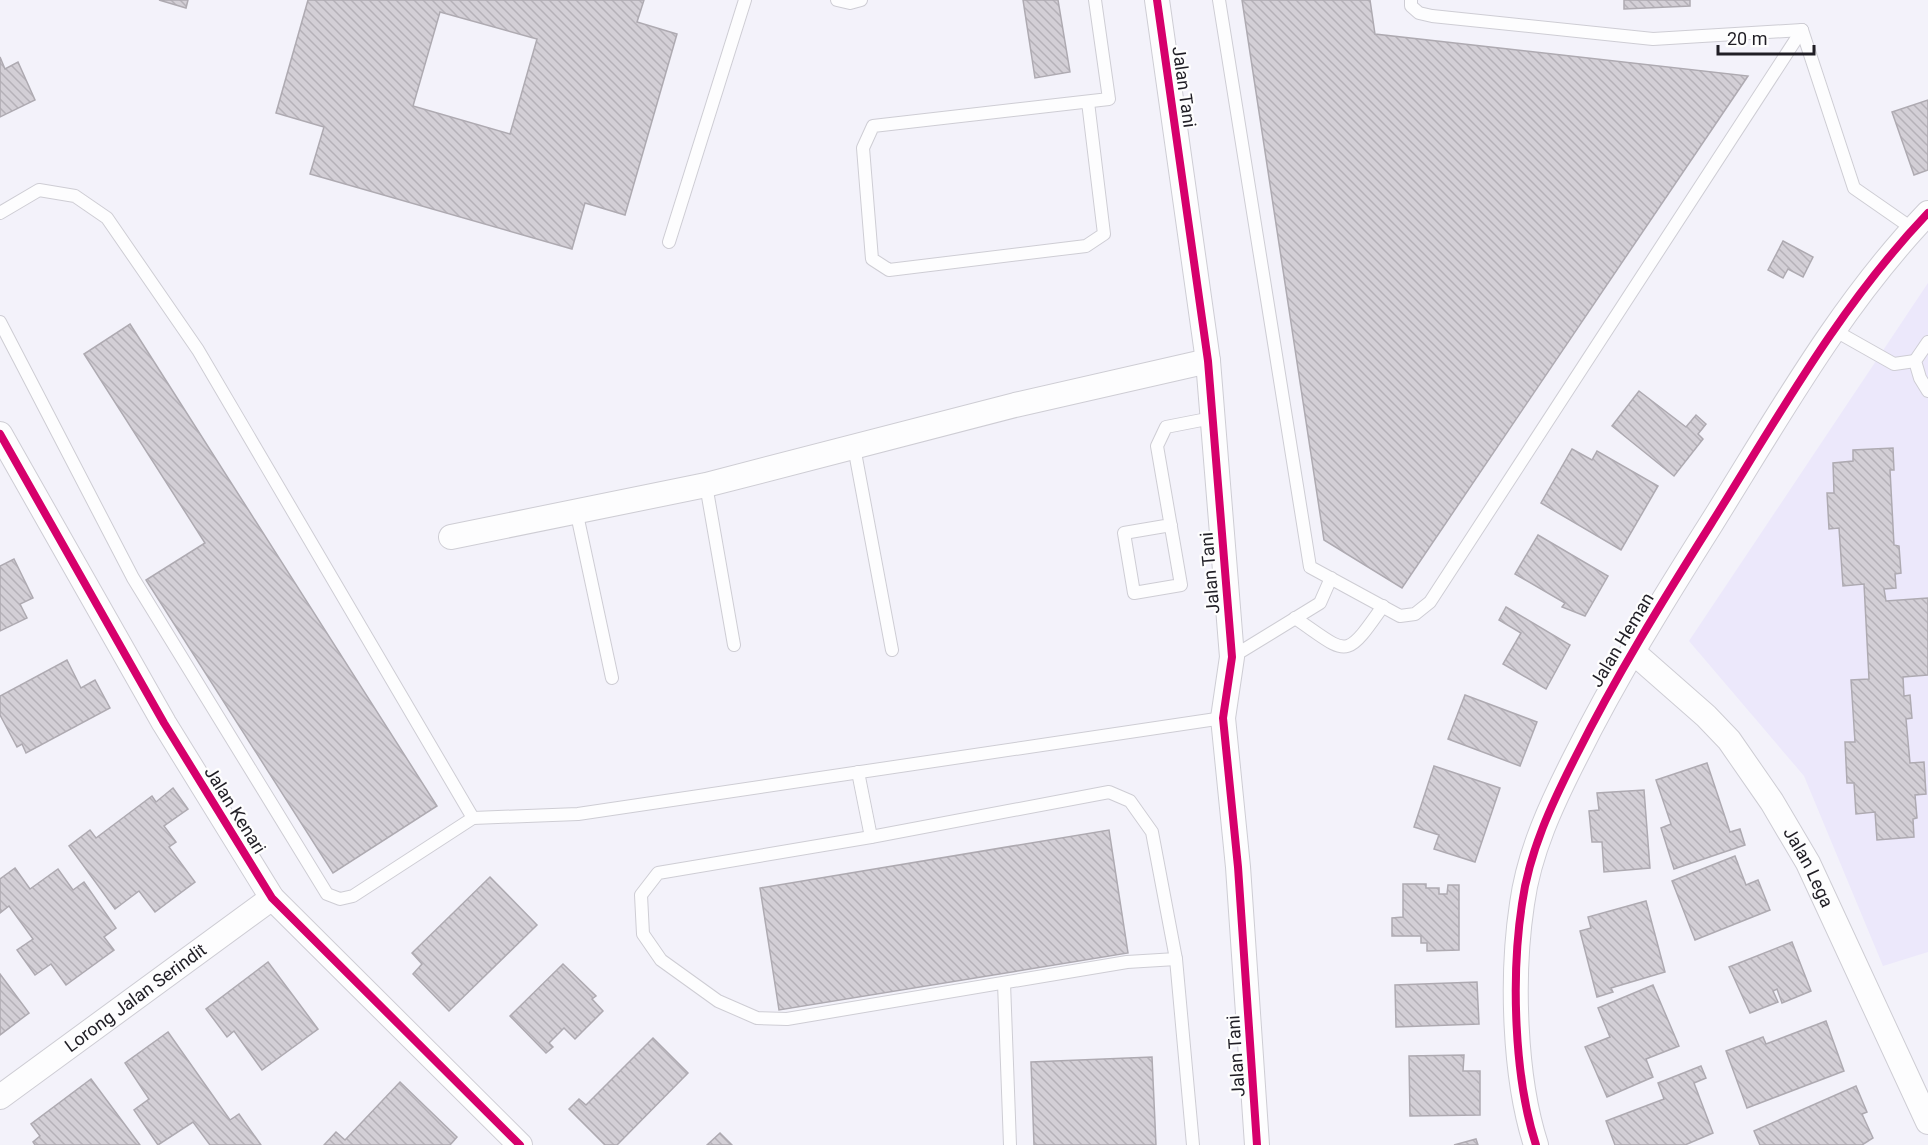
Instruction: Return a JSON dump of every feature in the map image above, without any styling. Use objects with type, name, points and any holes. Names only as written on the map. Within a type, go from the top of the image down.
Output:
[{"type":"street","name":"Jalan Tani","points":[[1157,0],[1208,361],[1232,657],[1222,718],[1238,867],[1257,1145]]},
{"type":"street","name":"Jalan Heman","points":[[1536,1145],[1529,1124],[1518,1046],[1517,967],[1522,904],[1550,808],[1609,688],[1832,329],[1921,221]]},
{"type":"street","points":[[451,537],[706,485],[1015,405],[1208,361]]},
{"type":"street","name":"Jalan Kenari","points":[[0,435],[164,723],[272,897],[520,1145]]},
{"type":"street","name":"Jalan Lega","points":[[1632,651],[1706,716],[1729,740],[1772,802],[1808,863],[1928,1122]]},
{"type":"street","name":"Lorong Jalan Serindit","points":[[0,1097],[272,897]]},
{"type":"lane","points":[[669,242],[745,0]]},
{"type":"lane","points":[[837,0],[850,3],[861,0]]},
{"type":"lane","points":[[1088,102],[1104,234],[1086,246],[889,270],[872,259],[863,148],[873,126],[1109,99],[1095,0]]},
{"type":"lane","points":[[1219,0],[1310,567],[1400,616],[1415,614],[1430,602],[1802,30]]},
{"type":"lane","points":[[1411,0],[1411,6],[1419,13],[1432,16],[1653,39],[1802,30]]},
{"type":"lane","points":[[1802,30],[1854,188],[1921,221]]},
{"type":"lane","points":[[0,213],[39,190],[75,196],[106,218],[198,350],[473,818]]},
{"type":"lane","points":[[0,322],[133,578],[327,894],[340,899],[352,896],[473,818],[578,814],[1222,718]]},
{"type":"lane","points":[[1832,329],[1894,364],[1915,361],[1928,342]]},
{"type":"lane","points":[[1915,361],[1920,378],[1928,391]]},
{"type":"lane","points":[[1171,525],[1124,533],[1134,593],[1181,585],[1171,525],[1157,446],[1166,427],[1212,418]]},
{"type":"lane","points":[[854,447],[892,650]]},
{"type":"lane","points":[[706,485],[734,645]]},
{"type":"lane","points":[[576,510],[612,678]]},
{"type":"lane","points":[[1232,657],[1320,603],[1331,578]]},
{"type":"lane","points":[[1295,618],[1336,646],[1347,647],[1358,641],[1383,606]]},
{"type":"lane","points":[[858,772],[871,837]]},
{"type":"lane","points":[[1176,959],[1127,962],[787,1019],[757,1018],[718,1001],[660,960],[643,934],[642,895],[658,873],[871,837],[1109,792],[1130,801],[1152,832],[1176,959],[1193,1145]]},
{"type":"lane","points":[[1004,983],[1010,1145]]},
{"type":"shaded area","points":[[1928,283],[1928,952],[1883,966],[1804,776],[1689,641]]},
{"type":"building","points":[[159,0],[188,0],[186,8]]},
{"type":"building","points":[[308,0],[644,0],[637,22],[677,34],[625,215],[585,203],[572,249],[310,174],[324,127],[276,113]],"holes":[[[440,12],[537,39],[510,134],[413,106]]]},
{"type":"building","points":[[1023,0],[1058,0],[1070,72],[1035,78]]},
{"type":"building","points":[[1242,0],[1370,0],[1375,34],[1748,76],[1402,588],[1324,540]]},
{"type":"building","points":[[1624,0],[1690,0],[1690,6],[1624,9]]},
{"type":"building","points":[[0,57],[5,69],[18,62],[35,100],[0,117]]},
{"type":"building","points":[[1928,100],[1928,170],[1914,175],[1892,112]]},
{"type":"building","points":[[1783,241],[1813,257],[1803,277],[1788,269],[1783,278],[1768,270]]},
{"type":"building","points":[[130,324],[437,806],[333,873],[146,580],[205,543],[84,354]]},
{"type":"building","points":[[1639,391],[1686,427],[1696,415],[1706,424],[1698,434],[1703,439],[1674,476],[1612,426]]},
{"type":"building","points":[[1893,448],[1894,470],[1890,470],[1894,545],[1899,546],[1901,573],[1895,574],[1896,588],[1884,589],[1886,601],[1928,598],[1928,675],[1903,677],[1904,696],[1910,695],[1912,718],[1906,719],[1910,763],[1924,762],[1926,794],[1915,795],[1917,818],[1913,819],[1914,837],[1877,840],[1875,812],[1856,814],[1854,783],[1847,783],[1845,742],[1855,742],[1851,680],[1869,679],[1864,584],[1843,586],[1839,528],[1829,529],[1827,493],[1834,493],[1833,463],[1853,461],[1853,450]]},
{"type":"building","points":[[1572,449],[1592,460],[1597,451],[1658,486],[1621,550],[1541,503]]},
{"type":"building","points":[[1538,535],[1608,576],[1585,616],[1562,607],[1565,603],[1515,574]]},
{"type":"building","points":[[14,559],[33,598],[20,604],[27,618],[0,631],[0,566]]},
{"type":"building","points":[[1506,607],[1570,645],[1546,689],[1503,664],[1521,633],[1499,620]]},
{"type":"building","points":[[67,660],[81,688],[95,680],[110,708],[26,753],[22,744],[17,747],[0,715],[0,696]]},
{"type":"building","points":[[1465,695],[1537,722],[1520,766],[1448,739]]},
{"type":"building","points":[[1707,763],[1730,832],[1740,829],[1745,845],[1674,869],[1661,828],[1671,824],[1656,780]]},
{"type":"building","points":[[1434,766],[1500,788],[1475,862],[1434,849],[1439,835],[1414,827]]},
{"type":"building","points":[[173,788],[188,809],[164,826],[176,842],[169,847],[195,882],[155,912],[139,891],[115,909],[69,846],[90,830],[96,838],[152,796],[156,802]]},
{"type":"building","points":[[1644,790],[1650,868],[1604,872],[1602,842],[1592,842],[1589,811],[1599,810],[1597,793]]},
{"type":"building","points":[[1109,830],[1128,953],[779,1010],[760,888]]},
{"type":"building","points":[[1735,856],[1746,885],[1758,880],[1770,910],[1695,940],[1672,881]]},
{"type":"building","points":[[15,868],[30,889],[58,869],[73,890],[84,882],[116,928],[104,937],[114,950],[66,985],[51,964],[35,975],[17,950],[33,939],[9,906],[0,913],[0,879]]},
{"type":"building","points":[[490,877],[537,925],[449,1011],[413,974],[422,964],[412,953]]},
{"type":"building","points":[[1403,884],[1426,884],[1426,888],[1439,888],[1439,894],[1447,894],[1448,885],[1459,885],[1459,950],[1427,951],[1427,943],[1421,943],[1421,936],[1392,936],[1392,918],[1403,917]]},
{"type":"building","points":[[1646,901],[1665,972],[1611,988],[1613,992],[1597,997],[1580,931],[1591,928],[1588,917]]},
{"type":"building","points":[[1792,942],[1811,991],[1782,1003],[1777,989],[1773,991],[1778,1002],[1750,1013],[1729,967]]},
{"type":"building","points":[[268,962],[318,1029],[262,1070],[234,1031],[227,1037],[206,1009]]},
{"type":"building","points":[[563,964],[596,996],[592,999],[603,1011],[575,1039],[564,1028],[549,1043],[553,1047],[546,1053],[510,1016]]},
{"type":"building","points":[[0,974],[29,1013],[0,1035]]},
{"type":"building","points":[[1477,982],[1479,1024],[1396,1027],[1395,985]]},
{"type":"building","points":[[1653,985],[1679,1046],[1646,1059],[1653,1077],[1607,1097],[1585,1047],[1610,1037],[1598,1008]]},
{"type":"building","points":[[1826,1021],[1844,1071],[1747,1108],[1726,1051],[1763,1037],[1766,1044]]},
{"type":"building","points":[[168,1032],[230,1120],[239,1114],[261,1145],[210,1145],[193,1122],[158,1145],[134,1110],[149,1099],[125,1063]]},
{"type":"building","points":[[653,1038],[688,1073],[617,1145],[605,1145],[569,1109],[579,1099],[586,1105]]},
{"type":"building","points":[[1464,1055],[1463,1071],[1480,1071],[1480,1115],[1410,1116],[1409,1056]]},
{"type":"building","points":[[1152,1057],[1156,1145],[1034,1145],[1031,1062]]},
{"type":"building","points":[[1701,1066],[1706,1078],[1694,1083],[1713,1133],[1685,1145],[1615,1145],[1606,1121],[1664,1099],[1658,1083]]},
{"type":"building","points":[[91,1079],[140,1145],[35,1145],[33,1142],[40,1136],[31,1124]]},
{"type":"building","points":[[400,1082],[457,1137],[450,1145],[324,1145],[336,1132],[345,1140]]},
{"type":"building","points":[[1856,1086],[1867,1112],[1862,1114],[1873,1138],[1862,1145],[1760,1145],[1754,1131]]},
{"type":"building","points":[[720,1133],[732,1145],[707,1145]]},
{"type":"building","points":[[1476,1139],[1478,1145],[1454,1145]]},
{"type":"cycle path","points":[[1157,0],[1208,361],[1232,657],[1223,718],[1238,867],[1257,1145]]},
{"type":"cycle path","points":[[1536,1145],[1523,1089],[1519,1058],[1516,962],[1525,885],[1550,810],[1591,726],[1624,667],[1786,403],[1866,285],[1928,213]]},
{"type":"cycle path","points":[[0,434],[164,723],[272,898],[520,1145]]}]
